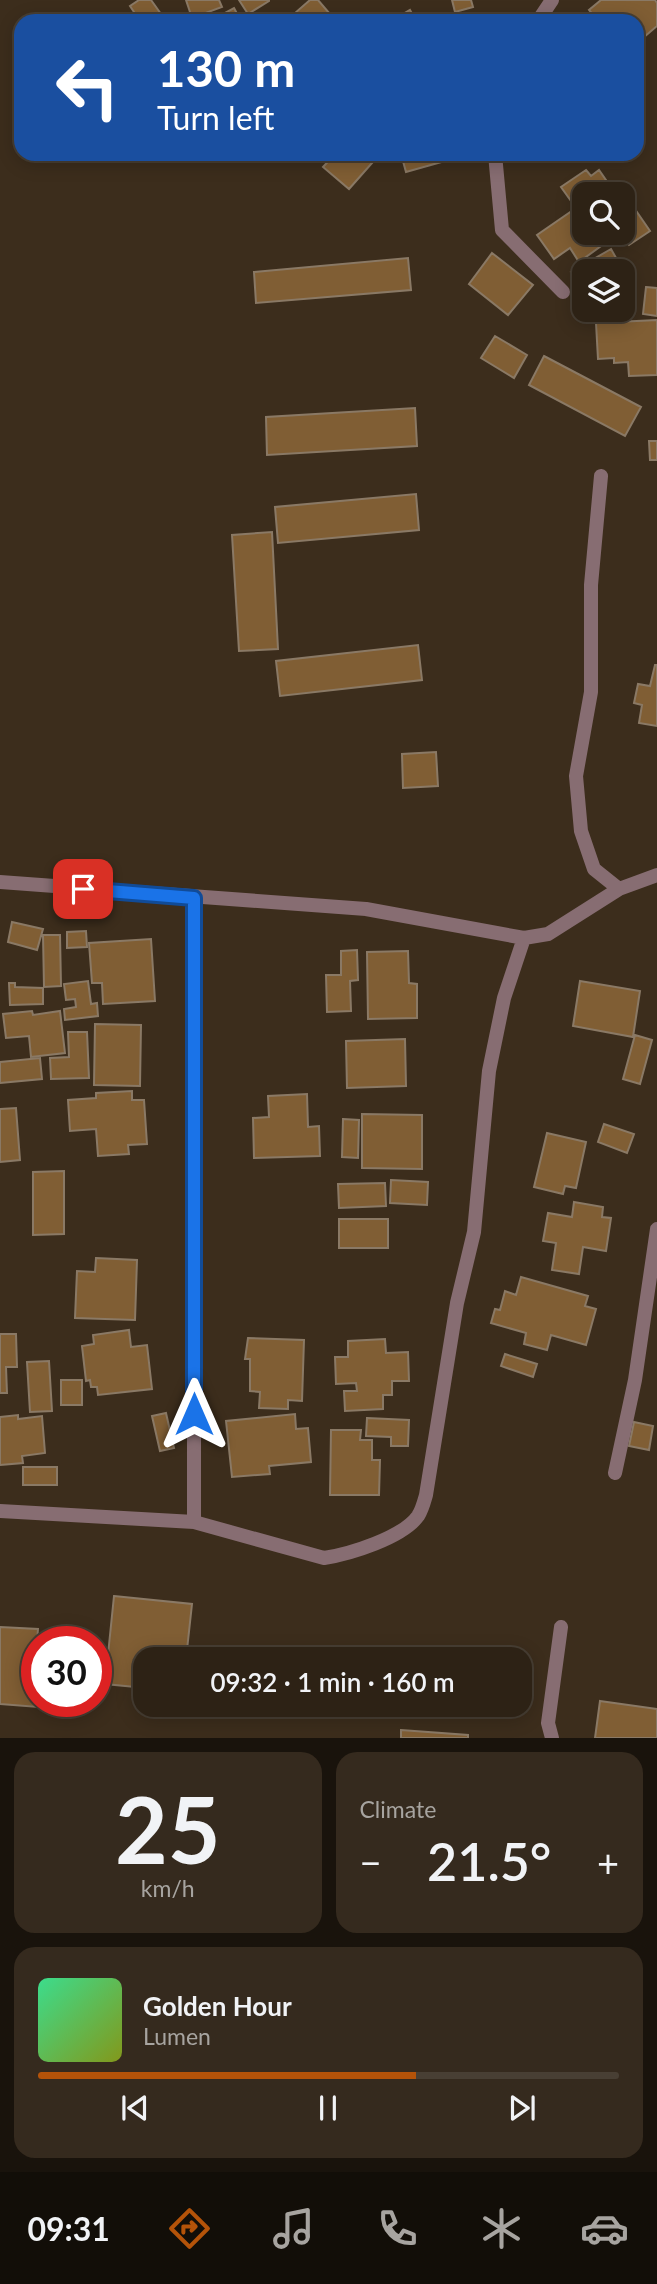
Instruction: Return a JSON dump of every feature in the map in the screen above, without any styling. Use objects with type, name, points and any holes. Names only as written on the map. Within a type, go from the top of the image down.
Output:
[{"type":"street","points":[[496,161],[502,229],[563,292]]},
{"type":"street","points":[[601,476],[591,585],[591,692],[576,776],[581,831],[594,869],[619,889]]},
{"type":"street","points":[[0,882],[366,909],[524,938],[548,934],[619,889],[657,875]]},
{"type":"street","points":[[194,898],[194,1522]]},
{"type":"street","points":[[0,1511],[194,1522],[324,1558],[344,1555],[387,1539],[417,1517],[426,1495],[457,1303],[474,1232],[489,1071],[504,998],[524,938]]},
{"type":"street","points":[[615,1473],[635,1380],[657,1229]]},
{"type":"street","points":[[552,1738],[548,1723],[561,1627]]},
{"type":"building","points":[[139,0],[151,0],[161,14],[135,14],[130,6]]},
{"type":"building","points":[[186,0],[219,0],[222,7],[203,14],[191,14]]},
{"type":"building","points":[[239,0],[269,0],[269,1],[248,14]]},
{"type":"building","points":[[310,0],[318,0],[330,14],[296,14]]},
{"type":"building","points":[[452,0],[471,0],[473,7],[455,12]]},
{"type":"building","points":[[601,0],[655,0],[657,26],[644,37],[644,14],[592,14],[589,10]]},
{"type":"building","points":[[234,8],[237,14],[223,14]]},
{"type":"building","points":[[329,161],[374,161],[349,189],[323,167]]},
{"type":"building","points":[[403,161],[445,161],[406,172]]},
{"type":"building","points":[[586,170],[591,176],[599,170],[607,182],[572,182],[572,202],[561,187]]},
{"type":"building","points":[[635,209],[650,231],[635,241]]},
{"type":"building","points":[[572,211],[572,245],[602,245],[583,259],[577,259],[570,248],[554,259],[537,235]]},
{"type":"building","points":[[611,249],[617,259],[594,259]]},
{"type":"building","points":[[492,253],[533,285],[508,315],[469,284]]},
{"type":"building","points":[[408,258],[411,290],[256,303],[254,272]]},
{"type":"building","points":[[646,287],[657,288],[657,316],[643,314]]},
{"type":"building","points":[[657,320],[657,375],[629,376],[628,362],[614,363],[614,358],[598,359],[596,323]]},
{"type":"building","points":[[495,336],[527,355],[514,378],[481,358]]},
{"type":"building","points":[[544,356],[641,407],[625,436],[529,385]]},
{"type":"building","points":[[415,408],[417,446],[267,455],[266,417]]},
{"type":"building","points":[[649,441],[657,441],[657,460],[650,460]]},
{"type":"building","points":[[416,494],[419,530],[278,543],[275,507]]},
{"type":"building","points":[[272,532],[278,649],[239,651],[232,535]]},
{"type":"building","points":[[418,645],[422,680],[280,696],[276,661]]},
{"type":"building","points":[[655,665],[657,726],[639,723],[642,705],[634,703],[638,684],[650,686]]},
{"type":"building","points":[[436,752],[438,786],[403,788],[402,754]]},
{"type":"building","points":[[12,922],[43,929],[37,950],[8,942]]},
{"type":"building","points":[[86,931],[87,947],[67,948],[67,932]]},
{"type":"building","points":[[43,935],[60,935],[61,986],[44,987]]},
{"type":"building","points":[[151,939],[155,1001],[103,1004],[102,983],[92,983],[89,943]]},
{"type":"building","points":[[357,950],[358,980],[350,981],[351,1011],[327,1012],[326,975],[341,975],[341,951]]},
{"type":"building","points":[[408,951],[409,983],[417,984],[417,1018],[368,1019],[367,952]]},
{"type":"building","points":[[88,981],[91,1004],[97,1003],[98,1016],[65,1020],[64,1009],[76,1007],[75,999],[66,1000],[64,984]]},
{"type":"building","points":[[580,981],[640,991],[633,1037],[573,1026]]},
{"type":"building","points":[[9,983],[15,983],[15,987],[43,988],[43,1004],[10,1005]]},
{"type":"building","points":[[32,1011],[33,1015],[60,1011],[65,1053],[31,1057],[29,1036],[6,1038],[3,1014]]},
{"type":"building","points":[[95,1024],[141,1025],[140,1086],[94,1085]]},
{"type":"building","points":[[68,1032],[87,1032],[89,1078],[51,1079],[50,1058],[69,1057]]},
{"type":"building","points":[[635,1035],[652,1040],[640,1084],[623,1079]]},
{"type":"building","points":[[405,1039],[406,1086],[347,1088],[346,1041]]},
{"type":"building","points":[[40,1058],[42,1079],[0,1083],[0,1062]]},
{"type":"building","points":[[132,1091],[132,1100],[144,1100],[147,1144],[128,1145],[129,1154],[98,1156],[96,1129],[70,1131],[68,1100],[96,1098],[96,1093]]},
{"type":"building","points":[[307,1094],[308,1127],[319,1126],[320,1156],[254,1158],[253,1118],[269,1117],[268,1096]]},
{"type":"building","points":[[16,1108],[20,1160],[0,1162],[0,1109]]},
{"type":"building","points":[[362,1114],[422,1115],[422,1169],[362,1168]]},
{"type":"building","points":[[343,1119],[359,1120],[358,1158],[342,1157]]},
{"type":"building","points":[[604,1124],[634,1134],[627,1153],[598,1142]]},
{"type":"building","points":[[547,1133],[586,1142],[576,1188],[565,1186],[563,1194],[534,1187]]},
{"type":"building","points":[[64,1171],[64,1234],[33,1235],[33,1172]]},
{"type":"building","points":[[391,1180],[428,1182],[427,1205],[390,1203]]},
{"type":"building","points":[[385,1183],[386,1206],[339,1208],[338,1184]]},
{"type":"building","points":[[574,1202],[603,1207],[602,1217],[611,1218],[606,1251],[583,1247],[579,1274],[552,1270],[556,1243],[543,1241],[548,1213],[572,1217]]},
{"type":"building","points":[[339,1219],[388,1219],[388,1248],[339,1248]]},
{"type":"building","points":[[96,1258],[137,1260],[135,1320],[75,1318],[77,1271],[95,1272]]},
{"type":"building","points":[[521,1277],[588,1296],[585,1306],[596,1309],[586,1345],[551,1335],[547,1350],[524,1344],[526,1333],[491,1323],[495,1309],[500,1310],[505,1291],[516,1295]]},
{"type":"building","points":[[129,1330],[131,1347],[147,1345],[152,1389],[98,1395],[97,1387],[91,1387],[90,1380],[86,1381],[82,1346],[94,1344],[93,1335]]},
{"type":"building","points":[[0,1334],[16,1334],[17,1367],[6,1367],[7,1393],[0,1393]]},
{"type":"building","points":[[248,1338],[304,1340],[302,1401],[288,1400],[288,1409],[259,1408],[260,1392],[250,1391],[250,1359],[245,1359]]},
{"type":"building","points":[[385,1339],[386,1353],[408,1352],[409,1381],[392,1381],[392,1395],[383,1395],[383,1409],[345,1411],[344,1391],[357,1391],[356,1383],[336,1384],[335,1357],[348,1357],[348,1341]]},
{"type":"building","points":[[505,1354],[537,1364],[533,1377],[501,1366]]},
{"type":"building","points":[[49,1361],[52,1411],[30,1412],[27,1362]]},
{"type":"building","points":[[61,1380],[82,1380],[82,1405],[61,1405]]},
{"type":"building","points":[[166,1413],[174,1448],[160,1451],[152,1416]]},
{"type":"building","points":[[295,1414],[296,1429],[308,1428],[311,1462],[269,1466],[270,1474],[232,1477],[226,1421]]},
{"type":"building","points":[[18,1415],[18,1419],[42,1416],[45,1453],[22,1456],[23,1463],[0,1465],[0,1417]]},
{"type":"building","points":[[367,1418],[409,1420],[408,1446],[391,1446],[391,1437],[366,1436]]},
{"type":"building","points":[[634,1422],[653,1426],[649,1450],[629,1446]]},
{"type":"building","points":[[331,1430],[361,1430],[360,1440],[372,1440],[372,1460],[380,1460],[379,1495],[330,1495]]},
{"type":"building","points":[[23,1467],[57,1467],[57,1485],[23,1485]]},
{"type":"building","points":[[114,1596],[192,1604],[187,1647],[133,1647],[133,1687],[112,1685],[111,1626]]},
{"type":"building","points":[[0,1627],[21,1628],[21,1706],[0,1704]]},
{"type":"building","points":[[600,1701],[657,1709],[657,1738],[595,1738]]},
{"type":"building","points":[[401,1730],[468,1735],[468,1738],[401,1738]]},
{"type":"route","points":[[83,889],[194,898],[194,1414]]}]
